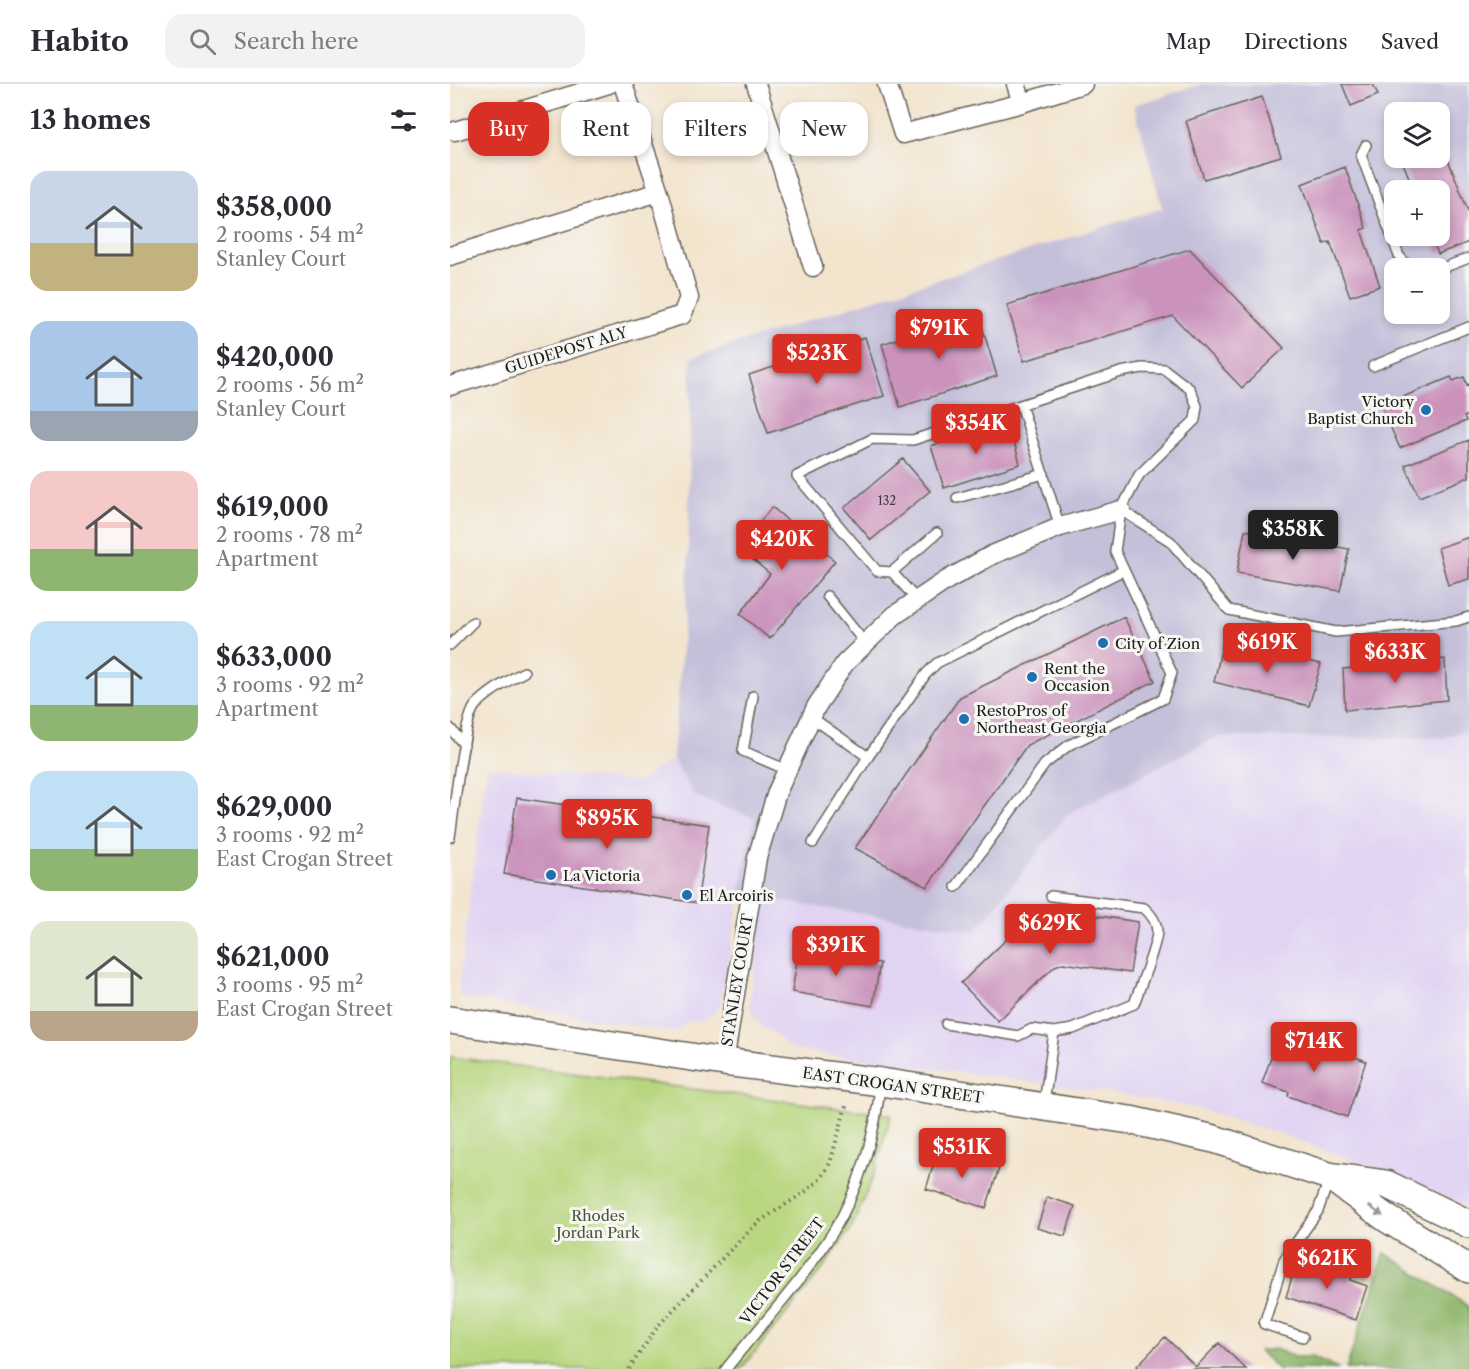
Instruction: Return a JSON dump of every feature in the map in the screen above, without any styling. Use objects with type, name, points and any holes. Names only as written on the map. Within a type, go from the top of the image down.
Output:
[{"type":"main road","name":"EAST CROGAN STREET","points":[[450,1020],[1130,1120],[1214,1139],[1329,1176],[1386,1184],[1469,1224]]},
{"type":"main road","name":"EAST CROGAN STREET","points":[[1329,1176],[1386,1218],[1469,1269]]},
{"type":"street","points":[[455,130],[609,84]]},
{"type":"street","points":[[450,256],[659,192],[623,84]]},
{"type":"street","points":[[756,84],[813,267]]},
{"type":"street","points":[[887,84],[903,134],[1022,103],[1083,84]]},
{"type":"street","points":[[1016,84],[1022,103]]},
{"type":"street","name":"GUIDEPOST ALY","points":[[450,386],[682,315],[689,298],[659,192]]},
{"type":"street","name":"STANLEY COURT","points":[[724,1062],[757,858],[777,792],[811,717],[845,663],[895,615],[947,580],[992,555],[1060,528],[1121,510]]},
{"type":"lane","points":[[1366,145],[1361,155],[1401,258]]},
{"type":"lane","points":[[1450,265],[1469,258]]},
{"type":"lane","points":[[1373,366],[1469,327]]},
{"type":"lane","points":[[917,600],[892,572],[877,571],[797,476],[872,439],[913,440],[1120,372],[1142,368],[1164,369],[1190,389],[1197,406],[1195,420],[1139,475],[1121,510],[1115,551],[1172,673],[1163,699],[1069,745],[1045,764],[956,887]]},
{"type":"lane","points":[[1022,405],[1060,528]]},
{"type":"lane","points":[[957,498],[1044,474]]},
{"type":"lane","points":[[1121,510],[1170,541],[1229,610],[1336,633],[1456,621],[1469,617]]},
{"type":"lane","points":[[892,572],[937,533]]},
{"type":"lane","points":[[813,843],[868,757],[926,674],[937,663],[1124,570]]},
{"type":"lane","points":[[827,596],[865,643]]},
{"type":"lane","points":[[450,645],[473,622]]},
{"type":"lane","points":[[450,837],[466,727],[474,708],[502,684],[524,672]]},
{"type":"lane","points":[[753,696],[743,751],[787,770]]},
{"type":"lane","points":[[811,717],[868,757]]},
{"type":"lane","points":[[450,728],[464,745]]},
{"type":"lane","points":[[946,1024],[1018,1036],[1032,1029],[1054,1032],[1073,1029],[1134,1004],[1157,934],[1154,920],[1144,908],[1051,896]]},
{"type":"lane","points":[[1044,1106],[1054,1032]]},
{"type":"lane","name":"VICTOR STREET","points":[[726,1369],[797,1282],[834,1230],[861,1173],[879,1110],[881,1082]]},
{"type":"lane","points":[[1303,1337],[1264,1324],[1284,1260],[1318,1211],[1329,1176]]},
{"type":"path","points":[[629,1369],[657,1327],[739,1241],[760,1221],[808,1190],[821,1178],[830,1163],[846,1106]]},
{"type":"shaded area","points":[[1202,84],[1469,84],[1469,730],[1442,738],[1217,737],[1069,813],[976,931],[739,895],[754,818],[694,796],[673,759],[688,570],[691,358],[1162,208],[1134,105]]},
{"type":"shaded area","points":[[1469,730],[1469,1208],[1423,1186],[1278,1133],[1196,1108],[1113,1093],[792,1050],[775,1034],[761,1026],[753,1014],[750,1005],[763,899],[976,931],[1069,813],[1217,737],[1442,738]]},
{"type":"shaded area","points":[[673,759],[694,796],[754,817],[721,1003],[714,1014],[701,1021],[690,1021],[675,1032],[459,997],[459,981],[487,767],[638,782]]},
{"type":"green space","name":"Rhodes Jordan Park","points":[[450,1057],[891,1115],[873,1177],[852,1227],[821,1271],[741,1369],[450,1369]]},
{"type":"green space","points":[[1385,1253],[1469,1307],[1469,1369],[1346,1369]]},
{"type":"green space","points":[[1275,1349],[1295,1357],[1312,1357],[1340,1369],[1278,1369],[1259,1351]]},
{"type":"building","points":[[1342,84],[1373,84],[1378,95],[1351,106]]},
{"type":"building","points":[[1262,97],[1281,156],[1204,179],[1186,121]]},
{"type":"building","points":[[1450,165],[1469,213],[1469,242],[1438,254],[1435,246],[1450,246],[1450,180],[1410,180],[1405,168],[1450,168]]},
{"type":"building","points":[[1345,167],[1366,228],[1361,230],[1380,286],[1350,296],[1330,242],[1324,244],[1302,184]]},
{"type":"building","points":[[1190,249],[1284,348],[1242,388],[1173,316],[1024,361],[1007,305]]},
{"type":"building","points":[[978,313],[997,376],[900,407],[882,344]]},
{"type":"building","points":[[865,337],[884,396],[768,433],[749,375]]},
{"type":"building","name":"Victory Baptist Church","points":[[1451,377],[1453,381],[1464,377],[1467,385],[1469,384],[1469,415],[1464,417],[1466,421],[1400,448],[1381,406]]},
{"type":"building","points":[[1009,422],[1020,464],[944,488],[931,446]]},
{"type":"building","points":[[1469,440],[1469,477],[1419,497],[1405,465]]},
{"type":"building","points":[[903,459],[930,491],[871,540],[844,508]]},
{"type":"building","points":[[772,507],[835,561],[770,639],[740,614],[770,574],[739,548]]},
{"type":"building","points":[[1245,530],[1349,549],[1340,591],[1237,573]]},
{"type":"building","points":[[1469,537],[1469,579],[1448,585],[1438,548]]},
{"type":"building","points":[[1124,617],[1155,681],[1027,745],[927,887],[855,848],[960,697]]},
{"type":"building","points":[[1223,642],[1321,664],[1309,706],[1214,682]]},
{"type":"building","points":[[1445,659],[1447,700],[1345,710],[1343,669]]},
{"type":"building","points":[[517,798],[709,825],[697,903],[504,874]]},
{"type":"building","points":[[1040,907],[1138,922],[1130,973],[1063,963],[1055,966],[998,1021],[961,983]]},
{"type":"building","points":[[799,949],[880,963],[873,1006],[792,992]]},
{"type":"building","points":[[1281,1030],[1366,1061],[1347,1117],[1288,1096],[1289,1092],[1262,1083]]},
{"type":"building","points":[[938,1150],[999,1168],[986,1208],[926,1189]]},
{"type":"building","points":[[1047,1197],[1075,1206],[1065,1236],[1037,1228]]},
{"type":"building","points":[[1296,1264],[1323,1272],[1325,1266],[1352,1274],[1350,1280],[1367,1286],[1356,1320],[1286,1297]]},
{"type":"building","points":[[1165,1337],[1196,1367],[1219,1343],[1246,1369],[1140,1369],[1137,1366]]},
{"type":"place","name":"Victory Baptist Church","points":[[1426,410]]},
{"type":"place","name":"City of Zion","points":[[1103,643]]},
{"type":"place","name":"Rent the Occasion","points":[[1032,677]]},
{"type":"place","name":"RestoPros of Northeast Georgia","points":[[964,719]]},
{"type":"place","name":"La Victoria","points":[[551,875]]},
{"type":"place","name":"El Arcoiris","points":[[687,895]]}]
